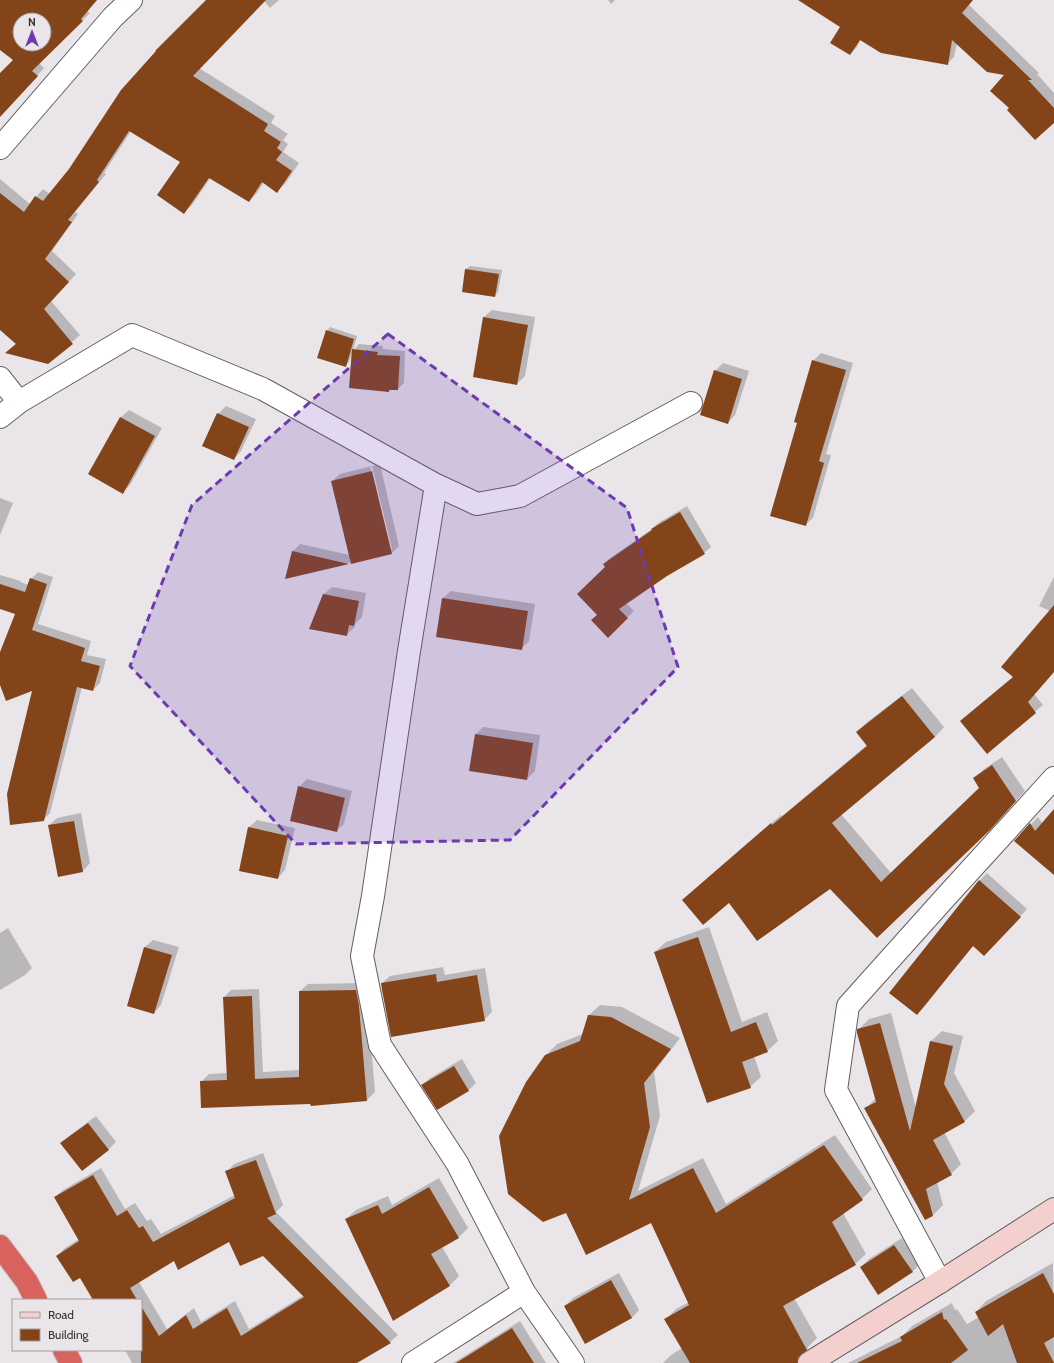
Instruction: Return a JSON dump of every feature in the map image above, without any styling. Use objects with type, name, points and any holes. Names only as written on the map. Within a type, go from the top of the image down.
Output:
[{"type":"highway","points":[[0,1246],[26,1282],[35,1299]]},
{"type":"highway","points":[[65,1351],[71,1363]]},
{"type":"street","points":[[0,148],[113,17],[131,0]]},
{"type":"street","points":[[0,417],[19,402],[132,335],[263,389],[436,485],[477,504],[520,496],[691,403]]},
{"type":"street","points":[[0,378],[19,402]]},
{"type":"street","points":[[436,485],[409,651],[374,889],[362,956],[380,1045],[457,1163],[524,1292],[573,1363]]},
{"type":"street","points":[[940,1282],[836,1090],[848,1006],[1054,778]]},
{"type":"street","points":[[809,1363],[1054,1209]]},
{"type":"street","points":[[413,1363],[524,1292]]},
{"type":"highlighted area","points":[[388,334],[627,508],[678,667],[510,840],[296,844],[130,666],[192,505]]},
{"type":"building","points":[[0,0],[97,0],[81,19],[83,21],[52,51],[52,12],[12,12],[12,52],[51,52],[32,71],[38,76],[0,117],[0,73],[13,60],[0,50]]},
{"type":"building","points":[[206,0],[266,0],[193,76],[268,124],[264,131],[281,142],[277,148],[282,152],[276,160],[292,171],[277,193],[262,182],[249,202],[209,178],[184,214],[157,195],[180,162],[129,131],[97,180],[99,182],[68,220],[72,222],[45,259],[69,282],[44,309],[73,344],[48,364],[5,353],[16,344],[0,330],[0,193],[24,212],[35,196],[43,201],[69,169],[121,90],[155,51]]},
{"type":"building","points":[[798,0],[973,0],[962,13],[1032,80],[1028,80],[1054,108],[1054,123],[1035,140],[1007,110],[1009,108],[990,91],[1004,75],[987,72],[952,40],[948,65],[881,53],[860,40],[850,55],[830,43],[840,27]]},
{"type":"building","points":[[465,269],[499,274],[495,297],[462,292]]},
{"type":"building","points":[[483,317],[528,325],[517,385],[473,377]]},
{"type":"building","points":[[326,330],[354,339],[346,367],[317,358]]},
{"type":"building","points":[[352,349],[378,352],[377,355],[400,356],[398,390],[389,390],[389,392],[349,388]]},
{"type":"building","points":[[812,360],[846,370],[819,461],[824,463],[806,526],[770,516],[797,423],[794,422]]},
{"type":"building","points":[[714,370],[742,379],[728,424],[700,415]]},
{"type":"building","points":[[217,413],[249,427],[234,460],[202,446]]},
{"type":"building","points":[[120,417],[155,436],[123,494],[88,474]]},
{"type":"building","points":[[372,471],[392,554],[351,564],[331,481]]},
{"type":"building","points":[[680,512],[705,554],[667,576],[619,609],[628,618],[608,638],[591,620],[597,615],[577,594],[605,567],[603,564],[652,530],[651,529]]},
{"type":"building","points":[[292,551],[349,564],[285,579]]},
{"type":"building","points":[[30,578],[47,584],[32,630],[85,648],[81,661],[100,666],[93,691],[77,687],[44,821],[10,825],[7,794],[32,691],[6,701],[0,685],[0,652],[15,614],[0,609],[0,584],[25,592]]},
{"type":"building","points":[[323,594],[359,601],[354,626],[349,625],[347,636],[309,629]]},
{"type":"building","points":[[442,598],[528,611],[522,650],[436,637]]},
{"type":"building","points":[[1054,605],[1054,672],[1028,702],[1036,713],[987,754],[960,721],[1013,677],[1001,667]]},
{"type":"building","points":[[902,696],[935,737],[832,823],[881,882],[979,788],[973,778],[992,765],[1016,801],[990,830],[877,938],[830,889],[757,941],[729,903],[703,925],[682,900],[771,823],[772,825],[867,746],[856,732]]},
{"type":"building","points":[[475,734],[533,743],[527,780],[469,771]]},
{"type":"building","points":[[298,786],[345,798],[337,832],[290,821]]},
{"type":"building","points":[[1054,809],[1054,875],[1014,841],[1030,823],[1035,831]]},
{"type":"building","points":[[74,821],[83,872],[58,877],[48,825]]},
{"type":"building","points":[[248,827],[288,836],[278,879],[239,871]]},
{"type":"building","points":[[979,880],[1021,917],[984,956],[973,946],[917,1015],[889,993]]},
{"type":"building","points":[[698,937],[731,1032],[756,1022],[768,1052],[742,1062],[751,1088],[707,1103],[654,952]]},
{"type":"building","points":[[144,947],[172,955],[154,1014],[127,1006]]},
{"type":"building","points":[[436,974],[437,982],[477,975],[485,1021],[391,1037],[381,983]]},
{"type":"building","points":[[356,990],[359,1006],[367,1101],[311,1106],[310,1104],[201,1108],[200,1081],[227,1080],[223,997],[252,996],[255,1079],[299,1077],[299,991]]},
{"type":"building","points":[[588,1015],[611,1017],[671,1049],[644,1083],[650,1127],[629,1200],[693,1168],[716,1213],[824,1145],[863,1200],[832,1222],[856,1265],[783,1306],[807,1350],[798,1357],[797,1363],[690,1363],[664,1319],[689,1305],[651,1223],[586,1255],[566,1213],[543,1222],[508,1194],[499,1136],[526,1082],[545,1055],[580,1041]]},
{"type":"building","points":[[880,1023],[910,1131],[930,1041],[953,1046],[944,1084],[965,1122],[933,1140],[952,1175],[926,1189],[933,1216],[925,1220],[864,1108],[876,1102],[857,1029]]},
{"type":"building","points":[[454,1066],[469,1091],[437,1110],[421,1085]]},
{"type":"building","points":[[88,1123],[109,1150],[82,1171],[60,1143]]},
{"type":"building","points":[[256,1160],[276,1214],[267,1218],[391,1343],[357,1363],[141,1363],[142,1308],[159,1336],[186,1315],[193,1329],[227,1308],[241,1336],[304,1297],[263,1256],[240,1266],[229,1242],[178,1270],[174,1261],[130,1288],[136,1299],[92,1299],[80,1278],[73,1282],[56,1256],[79,1241],[54,1197],[93,1175],[117,1216],[127,1210],[139,1228],[143,1226],[153,1242],[235,1198],[225,1171]]},
{"type":"building","points":[[429,1187],[459,1238],[431,1254],[450,1286],[393,1321],[345,1219],[378,1205],[382,1214]]},
{"type":"building","points":[[894,1245],[913,1272],[878,1295],[860,1267]]},
{"type":"building","points":[[1043,1273],[1054,1294],[1054,1337],[1044,1343],[1054,1363],[1017,1363],[1003,1324],[988,1336],[975,1312]]},
{"type":"building","points":[[611,1280],[632,1318],[585,1344],[564,1306]]},
{"type":"building","points":[[942,1312],[944,1320],[946,1319],[968,1350],[951,1363],[857,1363],[902,1341],[900,1337]]},
{"type":"building","points":[[512,1328],[534,1363],[456,1363]]}]
